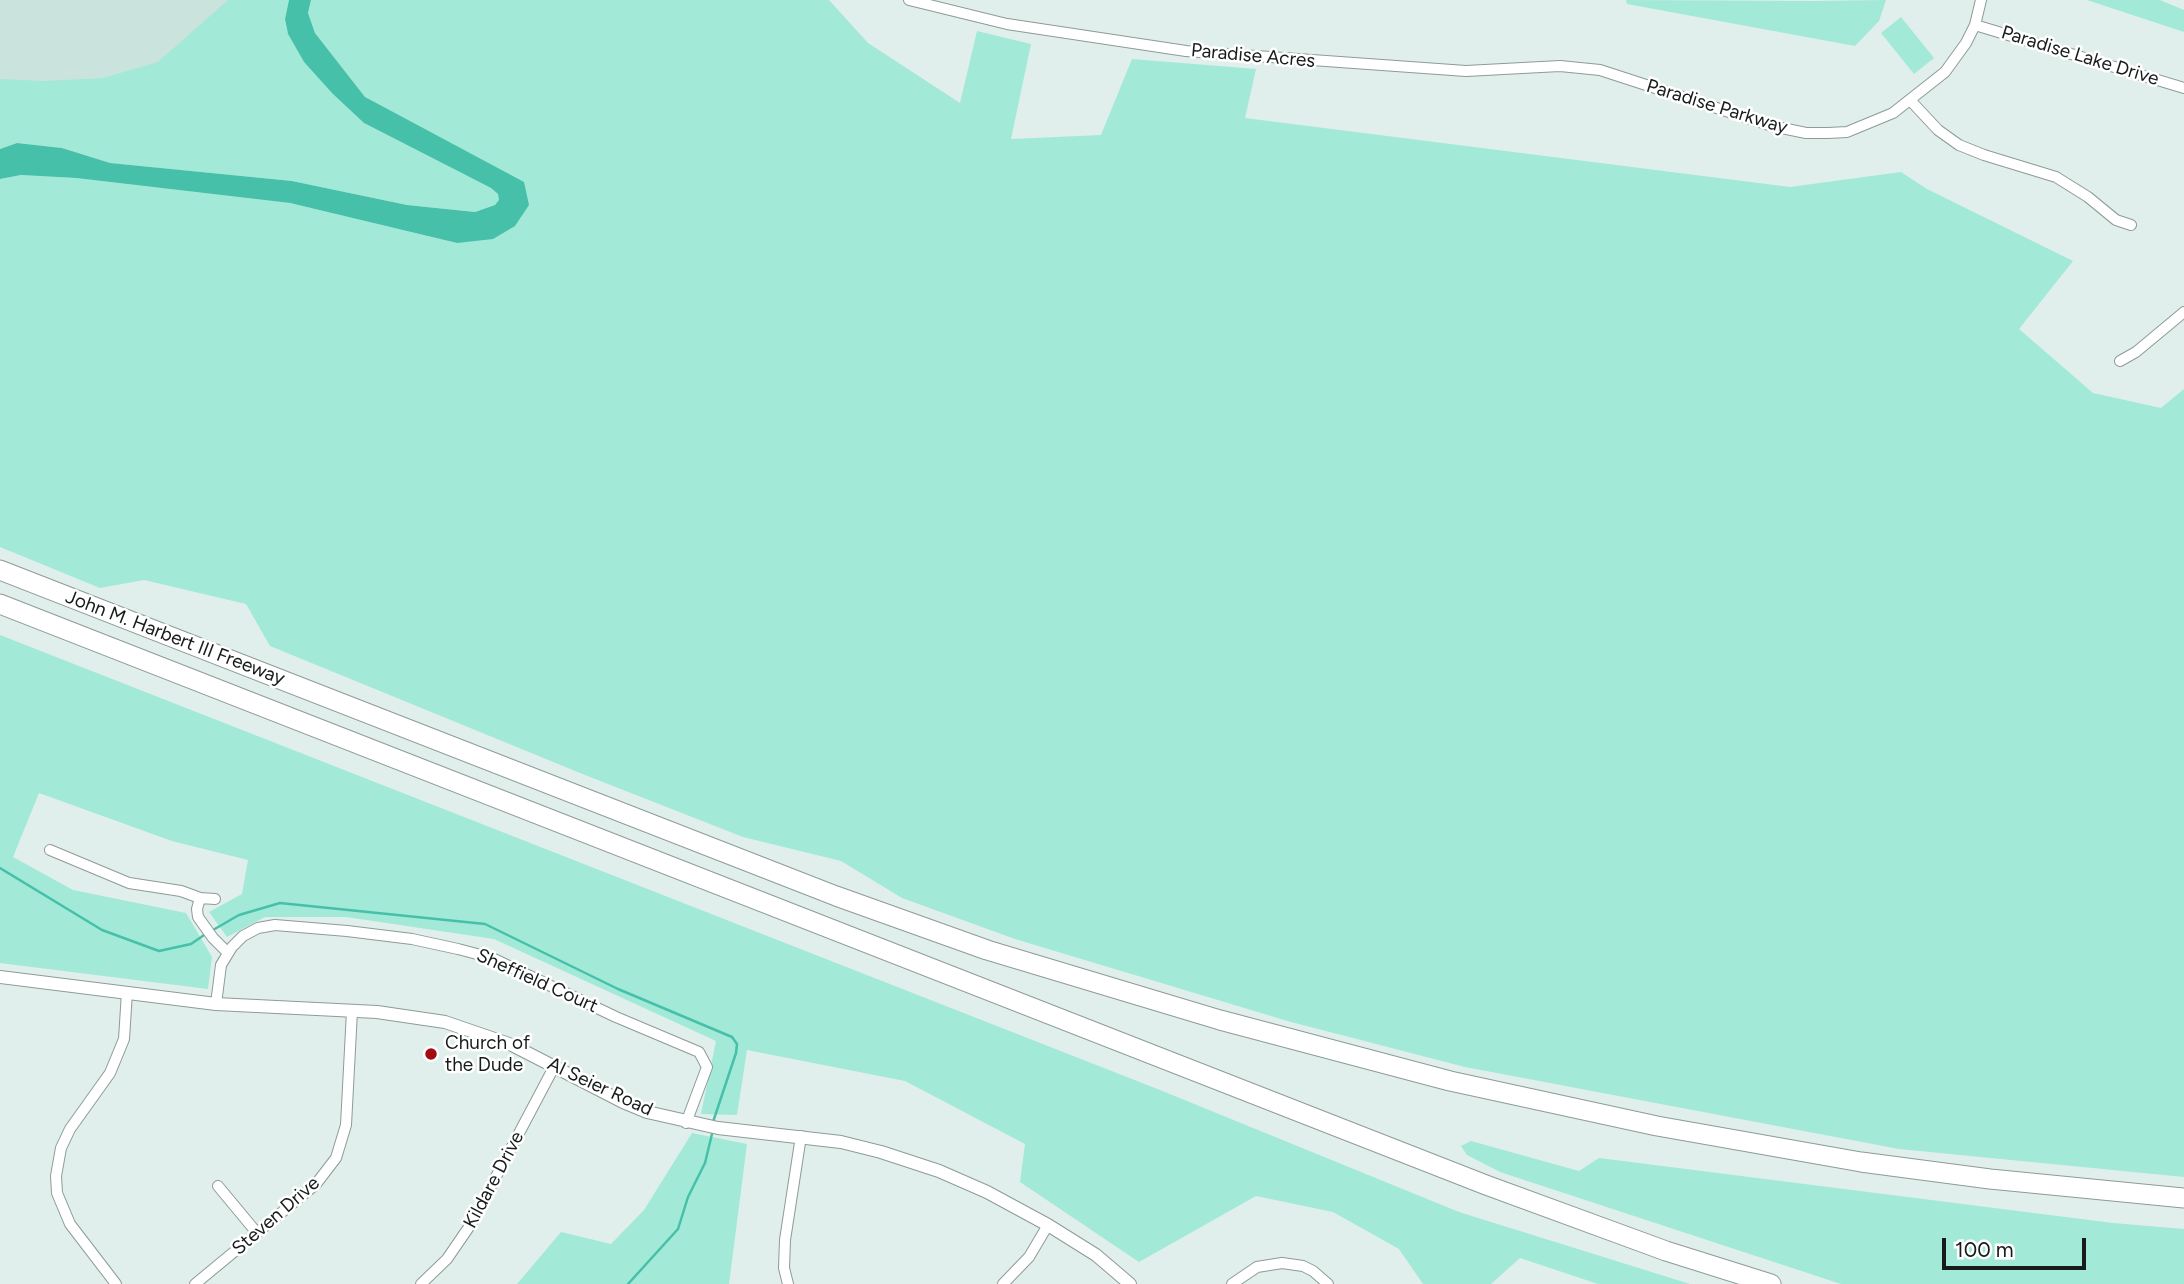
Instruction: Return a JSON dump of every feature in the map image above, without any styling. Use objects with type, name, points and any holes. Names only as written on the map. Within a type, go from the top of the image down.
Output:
[{"type":"highway","name":"John M. Harbert III Freeway","points":[[0,570],[836,896],[988,950],[1220,1020],[1374,1063],[1558,1106],[1823,1155],[1990,1179],[2184,1198]]},
{"type":"highway","points":[[0,604],[1486,1185],[1666,1251],[1771,1284]]},
{"type":"street","name":"Paradise Acres","points":[[909,0],[1007,24],[1186,51],[1466,71],[1560,66],[1600,70]]},
{"type":"street","name":"Paradise Parkway","points":[[1600,70],[1772,126],[1806,133],[1856,129],[1885,117],[1945,72],[1975,25],[1980,0]]},
{"type":"street","name":"Paradise Lake Drive","points":[[1975,25],[2184,88]]},
{"type":"street","points":[[1910,100],[1938,130],[1959,145],[2056,177],[2088,197],[2116,220],[2131,225]]},
{"type":"street","points":[[2120,361],[2136,352],[2184,312]]},
{"type":"street","points":[[50,850],[130,883],[181,891],[200,898],[215,898]]},
{"type":"street","points":[[200,898],[198,918],[228,953],[221,965],[216,1004]]},
{"type":"street","name":"Sheffield Court","points":[[228,953],[250,932],[275,925],[412,939],[492,958],[616,1017],[699,1052],[707,1067],[687,1123]]},
{"type":"street","name":"Al Seier Road","points":[[0,977],[216,1004],[352,1011],[413,1016],[445,1022],[513,1045],[623,1102],[687,1123],[841,1142],[909,1161],[987,1192],[1048,1225],[1097,1255],[1130,1284]]},
{"type":"street","points":[[116,1284],[70,1224],[58,1193],[56,1176],[61,1149],[70,1129],[110,1073],[124,1039],[127,992]]},
{"type":"street","name":"Steven Drive","points":[[195,1284],[316,1184],[336,1158],[346,1125],[352,1011]]},
{"type":"street","name":"Kildare Drive","points":[[421,1284],[447,1259],[471,1224],[554,1067]]},
{"type":"street","points":[[788,1284],[783,1268],[785,1240],[801,1136]]},
{"type":"street","points":[[218,1186],[257,1233]]},
{"type":"street","points":[[1003,1284],[1029,1257],[1048,1225]]},
{"type":"street","points":[[1232,1284],[1257,1267],[1282,1263],[1303,1266],[1328,1284]]},
{"type":"shaded area","points":[[0,0],[245,0],[172,70],[0,106]]},
{"type":"shaded area","points":[[228,0],[289,0],[285,19],[288,34],[304,62],[364,123],[491,188],[500,200],[495,205],[475,212],[407,205],[292,181],[109,163],[62,148],[17,143],[0,149],[0,79],[44,81],[103,78],[158,62]]},
{"type":"shaded area","points":[[289,0],[311,0],[308,13],[315,33],[365,97],[524,182],[529,205],[515,226],[493,239],[457,243],[290,203],[76,178],[21,175],[0,179],[0,149],[17,143],[62,148],[110,163],[292,181],[407,205],[475,212],[495,205],[499,200],[498,194],[491,188],[364,123],[333,94],[304,62],[288,34],[285,19]]},
{"type":"shaded area","points":[[311,0],[829,0],[868,43],[960,103],[977,31],[1031,44],[1011,139],[1101,135],[1132,59],[1256,69],[1245,118],[1790,187],[1901,172],[1927,189],[2073,261],[2019,329],[2093,393],[2161,408],[2184,389],[2184,1177],[1899,1149],[1465,1067],[1291,1022],[1015,939],[902,898],[841,861],[743,837],[585,775],[270,646],[246,604],[144,580],[100,588],[0,547],[0,179],[21,175],[76,178],[290,203],[457,243],[529,205],[405,120],[365,97],[315,33],[308,13]]},
{"type":"shaded area","points":[[1626,0],[1886,0],[1879,21],[1855,46],[1627,4]]},
{"type":"shaded area","points":[[2087,0],[2160,0],[2184,10],[2184,32]]},
{"type":"shaded area","points":[[1901,17],[1934,58],[1914,74],[1881,33]]},
{"type":"shaded area","points":[[0,635],[1160,1090],[1459,1212],[1690,1284],[1598,1284],[1520,1258],[1491,1284],[1423,1284],[1399,1249],[1333,1212],[1256,1196],[1139,1262],[1020,1182],[1025,1144],[905,1081],[747,1050],[737,1115],[701,1114],[716,1041],[494,939],[346,917],[265,917],[227,937],[209,912],[242,894],[248,860],[172,841],[39,793],[13,857],[73,890],[186,913],[212,957],[208,989],[0,963]]},
{"type":"shaded area","points":[[692,1133],[747,1144],[729,1284],[517,1284],[561,1232],[611,1244],[644,1210]]},
{"type":"shaded area","points":[[1471,1141],[1579,1171],[1599,1158],[2113,1223],[2184,1229],[2184,1284],[1841,1284],[1500,1172],[1467,1155],[1461,1146]]},
{"type":"waterway","points":[[0,868],[102,930],[159,951],[191,944],[207,933]]},
{"type":"waterway","points":[[213,930],[239,915],[280,903],[485,924],[618,989],[732,1037],[737,1044],[736,1053],[713,1122]]},
{"type":"waterway","points":[[628,1284],[678,1229],[688,1197],[705,1163],[712,1134]]},
{"type":"place","name":"Church of the Dude","points":[[431,1054]]}]
